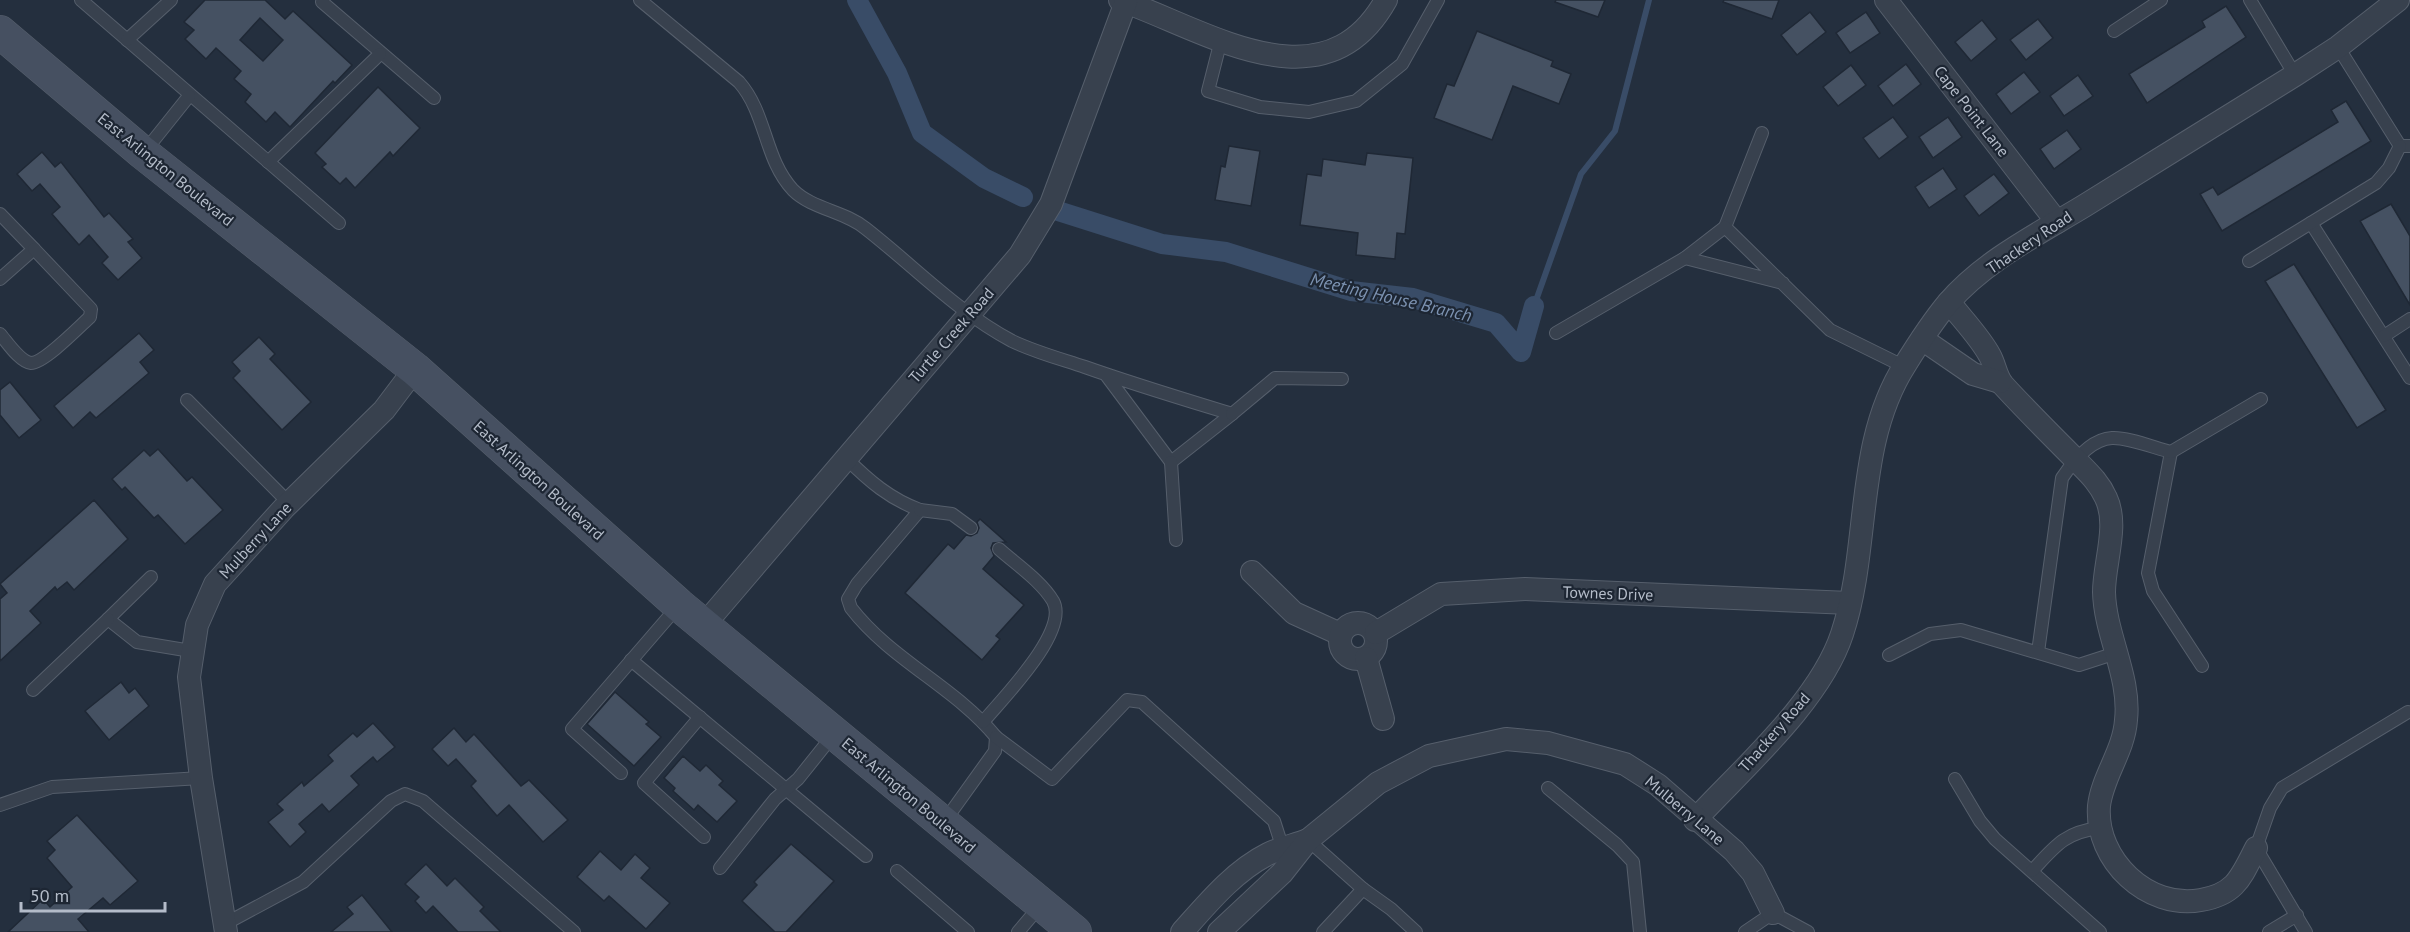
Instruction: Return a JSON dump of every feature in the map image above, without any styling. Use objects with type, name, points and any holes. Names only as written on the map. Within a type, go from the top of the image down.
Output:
[{"type":"main road","name":"East Arlington Boulevard","points":[[0,32],[143,153],[415,369],[692,615],[1075,932]]},
{"type":"street","points":[[1123,1],[1255,54],[1304,58],[1337,49],[1345,44],[1368,27],[1386,0]]},
{"type":"street","name":"Cape Point Lane","points":[[1886,0],[2057,222]]},
{"type":"street","name":"Thackery Road","points":[[1695,820],[1799,708],[1829,662],[1842,635],[1850,603],[1871,459],[1891,392],[1903,366],[1949,302],[2010,250],[2295,75],[2338,47],[2398,0]]},
{"type":"street","name":"Turtle Creek Road","points":[[692,615],[846,458],[1020,255],[1051,204],[1123,1]]},
{"type":"street","points":[[1949,302],[1990,355],[2000,382],[2094,477],[2107,499],[2110,521],[2104,591],[2107,622],[2116,654],[2127,718],[2123,741],[2099,805],[2100,828],[2109,852],[2140,888],[2162,898],[2188,903],[2217,897],[2236,885],[2256,848]]},
{"type":"street","points":[[1922,339],[1973,374],[2000,382]]},
{"type":"street","name":"Mulberry Lane","points":[[225,929],[201,778],[189,677],[191,651],[197,625],[215,584],[289,503],[384,410],[415,369]]},
{"type":"street","points":[[1252,572],[1294,613],[1340,634]]},
{"type":"street","name":"Townes Drive","points":[[1376,633],[1441,594],[1526,589],[1850,603]]},
{"type":"street","points":[[1365,622],[1376,633],[1376,648],[1366,658],[1352,658],[1341,649],[1340,634],[1350,623],[1365,622]]},
{"type":"street","points":[[1366,658],[1383,719]]},
{"type":"street","name":"Mulberry Lane","points":[[1219,932],[1282,873],[1308,840],[1378,783],[1429,756],[1506,739],[1548,743],[1625,764],[1658,785],[1695,820],[1734,851],[1754,873],[1773,913]]},
{"type":"street","name":"Mulberry Lane","points":[[1182,932],[1208,903],[1245,869],[1269,854],[1308,840]]},
{"type":"lane","points":[[81,0],[189,96],[339,223]]},
{"type":"lane","points":[[127,40],[171,0]]},
{"type":"lane","points":[[640,0],[739,82],[752,97],[777,171],[795,192],[814,204],[838,212],[862,226],[969,315],[1013,341],[1106,375],[1232,414]]},
{"type":"lane","points":[[655,0],[663,19]]},
{"type":"lane","points":[[1221,40],[1208,91],[1260,107],[1308,112],[1356,101],[1402,64],[1438,0]]},
{"type":"lane","points":[[2114,32],[2161,0]]},
{"type":"lane","points":[[2250,0],[2295,75]]},
{"type":"lane","points":[[322,2],[434,98]]},
{"type":"lane","points":[[2249,261],[2376,183],[2405,146],[2338,47]]},
{"type":"lane","points":[[268,162],[380,54]]},
{"type":"lane","points":[[143,153],[189,96]]},
{"type":"lane","points":[[1556,333],[1685,258],[1725,227],[1762,133]]},
{"type":"lane","points":[[0,214],[92,309],[90,317],[41,359],[31,363],[24,360],[0,334]]},
{"type":"lane","points":[[2311,223],[2410,378]]},
{"type":"lane","points":[[1725,227],[1830,330],[1903,366]]},
{"type":"lane","points":[[0,279],[34,249]]},
{"type":"lane","points":[[1685,258],[1783,283]]},
{"type":"lane","points":[[2384,336],[2410,319]]},
{"type":"lane","points":[[1106,375],[1172,462],[1176,540]]},
{"type":"lane","points":[[1172,462],[1275,378],[1342,379]]},
{"type":"lane","points":[[2038,652],[2062,478],[2075,460],[2098,443],[2112,438],[2171,452],[2261,399]]},
{"type":"lane","points":[[187,400],[289,503]]},
{"type":"lane","points":[[2171,452],[2148,573],[2153,591],[2202,666]]},
{"type":"lane","points":[[846,458],[872,485],[902,503],[920,510],[952,514],[971,528]]},
{"type":"lane","points":[[920,510],[857,584],[848,599],[859,619],[904,659],[984,722],[996,737],[1052,779],[1127,700],[1142,702],[1274,821],[1283,849]]},
{"type":"lane","points":[[984,722],[1050,638],[1056,620],[1054,603],[1044,589],[999,549]]},
{"type":"lane","points":[[33,690],[151,577]]},
{"type":"lane","points":[[621,773],[572,729],[631,660],[692,615]]},
{"type":"lane","points":[[108,619],[137,642],[191,651]]},
{"type":"lane","points":[[1889,655],[1930,634],[1961,630],[2079,665],[2116,654]]},
{"type":"lane","points":[[631,660],[866,856]]},
{"type":"lane","points":[[2306,932],[2256,848],[2270,808],[2282,788],[2408,712]]},
{"type":"lane","points":[[700,717],[644,783],[704,837]]},
{"type":"lane","points":[[720,868],[775,799],[787,789],[835,733]]},
{"type":"lane","points":[[944,823],[995,751],[996,737]]},
{"type":"lane","points":[[0,805],[52,787],[108,781],[201,778]]},
{"type":"lane","points":[[1955,779],[1980,821],[1995,839],[2100,932]]},
{"type":"lane","points":[[1548,788],[1617,844],[1633,862],[1640,932]]},
{"type":"lane","points":[[225,929],[303,882],[391,801],[405,794],[423,801],[574,932]]},
{"type":"lane","points":[[2032,871],[2058,842],[2078,831],[2100,828]]},
{"type":"lane","points":[[1308,840],[1416,932]]},
{"type":"lane","points":[[897,871],[968,932]]},
{"type":"lane","points":[[1323,932],[1363,889]]},
{"type":"lane","points":[[1018,932],[1041,904]]},
{"type":"lane","points":[[1745,932],[1773,913],[1808,932]]},
{"type":"lane","points":[[2269,932],[2296,915]]},
{"type":"building","points":[[205,0],[265,0],[285,19],[293,11],[352,65],[335,83],[333,81],[290,127],[275,112],[266,122],[245,102],[251,94],[234,79],[241,71],[216,48],[206,59],[185,39],[194,30],[184,22]],"holes":[[[260,18],[283,40],[263,61],[240,40]]]},
{"type":"building","points":[[1556,0],[1605,0],[1598,17],[1555,2]]},
{"type":"building","points":[[1724,0],[1779,0],[1772,19],[1723,2]]},
{"type":"building","points":[[2226,6],[2246,37],[2147,103],[2129,74],[2205,27],[2202,21]]},
{"type":"building","points":[[1810,12],[1826,32],[1797,55],[1781,35]]},
{"type":"building","points":[[1866,12],[1880,33],[1850,53],[1836,33]]},
{"type":"building","points":[[2038,19],[2053,38],[2026,60],[2010,40]]},
{"type":"building","points":[[1982,20],[1997,39],[1971,61],[1955,42]]},
{"type":"building","points":[[1477,31],[1553,61],[1551,66],[1571,74],[1559,104],[1513,86],[1492,140],[1434,118],[1447,84],[1454,86]]},
{"type":"building","points":[[1906,64],[1921,84],[1893,106],[1878,86]]},
{"type":"building","points":[[1851,65],[1866,85],[1838,106],[1823,87]]},
{"type":"building","points":[[2024,72],[2040,92],[2011,114],[1996,94]]},
{"type":"building","points":[[2078,75],[2093,96],[2064,116],[2050,96]]},
{"type":"building","points":[[378,87],[420,128],[393,156],[390,152],[355,188],[346,178],[340,184],[322,167],[326,164],[315,153]]},
{"type":"building","points":[[2346,101],[2371,141],[2222,231],[2200,194],[2213,187],[2218,195],[2338,122],[2331,110]]},
{"type":"building","points":[[1893,117],[1908,137],[1879,159],[1863,138]]},
{"type":"building","points":[[1948,117],[1962,137],[1933,158],[1919,137]]},
{"type":"building","points":[[2067,130],[2081,149],[2054,169],[2040,149]]},
{"type":"building","points":[[1229,146],[1260,151],[1251,206],[1215,200],[1221,166],[1225,167]]},
{"type":"building","points":[[42,152],[55,167],[61,162],[104,217],[109,213],[133,239],[128,242],[142,258],[118,280],[102,263],[108,257],[89,235],[79,245],[52,214],[60,207],[40,184],[32,191],[17,174]]},
{"type":"building","points":[[1367,153],[1413,158],[1405,234],[1397,233],[1395,259],[1356,255],[1358,233],[1300,225],[1307,174],[1321,176],[1323,159],[1365,165]]},
{"type":"building","points":[[1943,168],[1957,189],[1929,208],[1915,187]]},
{"type":"building","points":[[1994,174],[2009,193],[1979,216],[1964,196]]},
{"type":"building","points":[[2391,204],[2410,236],[2410,305],[2360,221]]},
{"type":"building","points":[[2294,264],[2386,410],[2357,428],[2265,281]]},
{"type":"building","points":[[139,333],[154,350],[140,362],[149,373],[96,418],[90,412],[73,428],[54,406]]},
{"type":"building","points":[[259,337],[275,354],[270,359],[311,402],[282,430],[233,378],[240,371],[232,362]]},
{"type":"building","points":[[10,382],[41,420],[19,438],[0,415],[0,390]]},
{"type":"building","points":[[158,449],[187,481],[192,477],[223,510],[185,544],[158,515],[154,518],[125,487],[122,490],[112,479],[144,450],[150,456]]},
{"type":"building","points":[[94,500],[128,539],[74,590],[67,582],[57,590],[55,587],[30,611],[41,623],[0,661],[0,599],[7,593],[0,584]]},
{"type":"building","points":[[980,519],[1006,542],[993,543],[991,548],[994,556],[983,569],[1024,605],[996,636],[1000,639],[982,660],[905,593],[948,544],[954,549],[966,535],[971,536],[977,533],[979,528],[977,522]]},
{"type":"building","points":[[121,682],[129,693],[135,688],[149,706],[109,740],[85,711]]},
{"type":"building","points":[[615,692],[649,722],[646,724],[661,737],[634,766],[587,724]]},
{"type":"building","points":[[373,723],[395,747],[377,762],[373,757],[351,776],[359,785],[329,812],[322,804],[299,824],[306,832],[290,847],[268,822],[283,810],[277,804],[302,782],[304,786],[333,761],[328,755],[353,733],[357,737]]},
{"type":"building","points":[[454,728],[466,742],[474,734],[521,786],[529,780],[568,820],[543,842],[509,805],[497,816],[471,786],[476,781],[456,759],[448,766],[432,749]]},
{"type":"building","points":[[683,756],[700,771],[706,765],[723,781],[719,785],[737,801],[717,822],[698,805],[694,810],[673,791],[675,788],[664,778]]},
{"type":"building","points":[[77,815],[138,881],[110,905],[103,898],[78,919],[89,932],[8,932],[43,899],[50,907],[72,887],[47,858],[55,850],[47,841]]},
{"type":"building","points":[[791,844],[834,881],[786,932],[775,932],[742,901],[757,885],[754,882]]},
{"type":"building","points":[[600,851],[621,870],[635,854],[650,868],[641,878],[670,903],[646,929],[609,896],[604,901],[577,877]]},
{"type":"building","points":[[426,864],[447,886],[455,878],[484,907],[480,911],[501,932],[458,932],[433,906],[426,913],[415,901],[419,897],[405,884]]},
{"type":"building","points":[[362,895],[392,932],[331,932],[353,914],[347,907]]},
{"type":"waterway","name":"Meeting House Branch","points":[[857,0],[897,73],[922,133],[984,178],[1023,197]]},
{"type":"waterway","name":"Meeting House Branch","points":[[1534,306],[1581,174],[1615,131],[1649,0]]},
{"type":"waterway","name":"Meeting House Branch","points":[[1058,211],[1162,244],[1226,252],[1351,291],[1413,298],[1496,323],[1521,352],[1534,306]]}]
